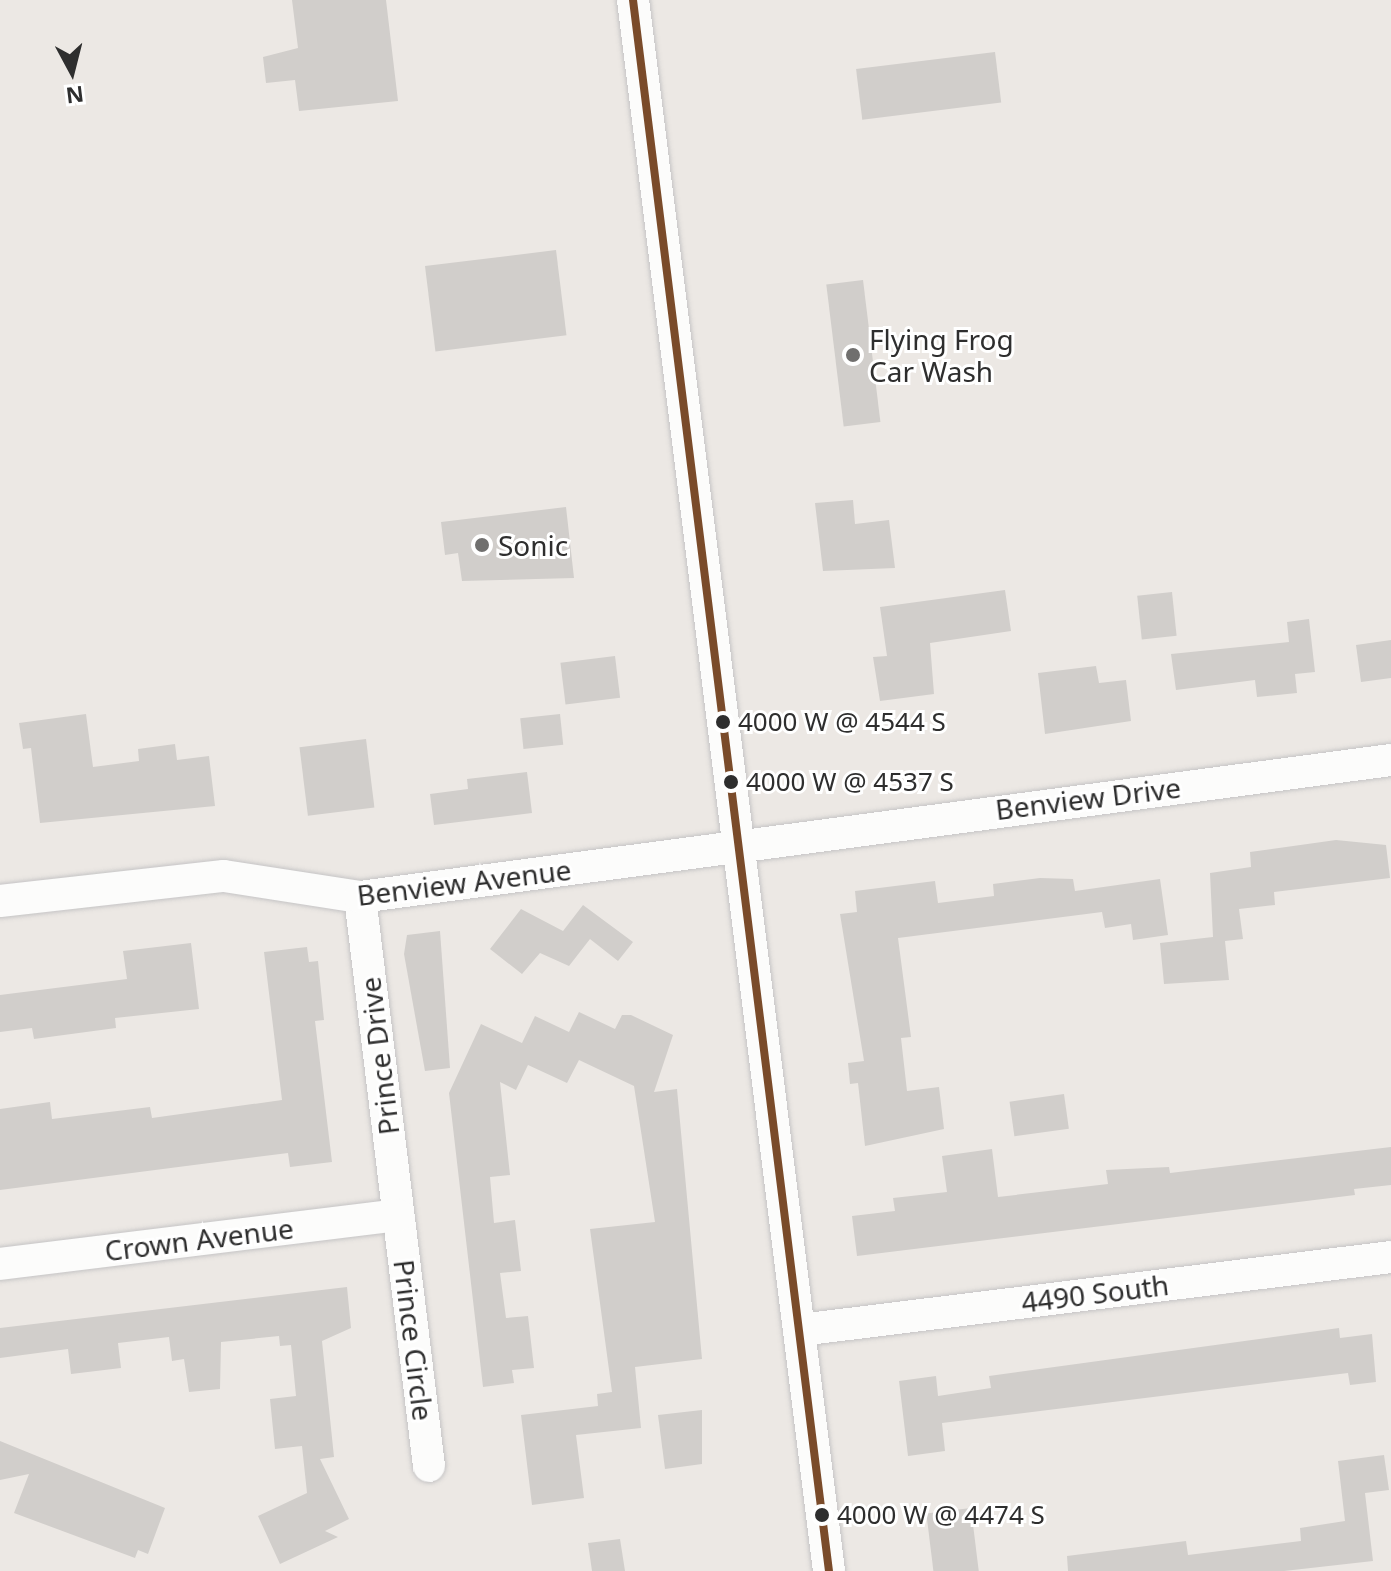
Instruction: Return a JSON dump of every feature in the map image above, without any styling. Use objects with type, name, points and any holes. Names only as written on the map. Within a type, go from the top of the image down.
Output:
[{"type":"street","points":[[633,0],[829,1571]]},
{"type":"street","name":"Benview Drive","points":[[738,845],[1391,760]]},
{"type":"street","name":"Benview Avenue","points":[[0,901],[202,876],[360,897],[738,845]]},
{"type":"street","name":"Prince Drive","points":[[360,897],[398,1215]]},
{"type":"street","name":"Crown Avenue","points":[[0,1264],[398,1215]]},
{"type":"street","name":"Prince Circle","points":[[398,1215],[429,1466]]},
{"type":"street","name":"4490 South","points":[[800,1330],[1391,1257]]},
{"type":"building","points":[[292,0],[386,0],[398,101],[299,111],[295,80],[266,83],[263,57],[298,48]]},
{"type":"building","points":[[995,52],[1001,103],[862,120],[856,69]]},
{"type":"building","points":[[556,250],[566,335],[435,351],[425,266]]},
{"type":"building","name":"Flying Frog Car Wash","points":[[863,280],[880,422],[844,426],[826,285]]},
{"type":"building","points":[[853,500],[855,524],[889,520],[895,568],[823,571],[815,503]]},
{"type":"building","points":[[566,507],[574,578],[462,581],[458,553],[445,555],[441,522]]},
{"type":"building","points":[[1005,590],[1011,631],[930,643],[934,694],[880,701],[873,657],[887,656],[880,607]]},
{"type":"building","points":[[1172,592],[1177,636],[1142,639],[1137,596]]},
{"type":"building","points":[[1309,619],[1315,672],[1295,674],[1297,693],[1257,697],[1255,680],[1176,690],[1171,654],[1289,642],[1287,622]]},
{"type":"building","points":[[1391,640],[1391,678],[1361,682],[1356,645]]},
{"type":"building","points":[[615,656],[620,698],[566,704],[560,663]]},
{"type":"building","points":[[1096,666],[1099,683],[1126,680],[1131,721],[1045,734],[1038,673]]},
{"type":"building","points":[[86,714],[93,767],[139,761],[138,749],[175,744],[177,760],[209,756],[215,806],[40,823],[31,748],[23,749],[19,723]]},
{"type":"building","points":[[560,714],[563,745],[523,749],[520,718]]},
{"type":"building","points":[[366,739],[374,807],[308,816],[299,747]]},
{"type":"building","points":[[527,772],[532,813],[434,825],[430,794],[468,789],[467,779]]},
{"type":"building","points":[[1336,840],[1386,845],[1390,878],[1274,892],[1275,905],[1239,909],[1243,939],[1225,941],[1229,980],[1164,984],[1160,943],[1213,937],[1210,873],[1251,867],[1250,852]]},
{"type":"building","points":[[1040,878],[1073,879],[1075,891],[1160,879],[1168,935],[1133,940],[1131,924],[1105,928],[1102,912],[898,938],[911,1037],[901,1038],[907,1091],[939,1087],[944,1129],[865,1146],[858,1083],[850,1084],[848,1063],[864,1061],[840,914],[857,912],[855,891],[935,881],[938,903],[994,896],[993,884]]},
{"type":"building","points":[[583,905],[633,942],[618,961],[590,939],[569,966],[540,953],[522,974],[490,949],[521,909],[563,931]]},
{"type":"building","points":[[440,931],[450,1068],[425,1071],[404,954],[407,935]]},
{"type":"building","points":[[191,943],[199,1009],[115,1018],[116,1028],[34,1039],[32,1028],[0,1032],[0,995],[127,979],[123,951]]},
{"type":"building","points":[[307,947],[309,962],[318,961],[324,1020],[315,1021],[332,1162],[290,1167],[288,1153],[0,1190],[0,1109],[50,1102],[52,1119],[150,1107],[152,1118],[282,1100],[264,952]]},
{"type":"building","points":[[579,1012],[615,1029],[622,1015],[631,1015],[673,1035],[654,1092],[677,1089],[702,1359],[635,1367],[641,1428],[576,1435],[584,1498],[532,1505],[521,1415],[598,1406],[597,1394],[612,1392],[590,1229],[655,1222],[634,1086],[579,1060],[567,1083],[528,1065],[516,1090],[500,1082],[510,1175],[490,1177],[494,1223],[515,1220],[521,1271],[500,1273],[506,1318],[528,1316],[534,1368],[512,1370],[514,1383],[483,1387],[449,1093],[481,1024],[522,1043],[535,1016],[569,1032]]},
{"type":"building","points":[[1064,1094],[1069,1129],[1014,1136],[1010,1102]]},
{"type":"building","points":[[1391,1147],[1391,1185],[1354,1189],[1355,1195],[857,1256],[852,1216],[895,1211],[893,1198],[947,1192],[942,1156],[992,1149],[998,1197],[1108,1184],[1106,1170],[1169,1167],[1170,1173]]},
{"type":"building","points":[[347,1287],[351,1328],[322,1341],[334,1457],[320,1459],[349,1519],[325,1531],[338,1537],[280,1564],[258,1516],[307,1493],[302,1446],[275,1449],[270,1399],[296,1396],[291,1345],[280,1346],[279,1336],[221,1342],[220,1389],[189,1392],[184,1359],[172,1361],[169,1337],[118,1343],[121,1368],[71,1374],[68,1349],[0,1358],[0,1328]]},
{"type":"building","points":[[1339,1328],[1340,1338],[1372,1334],[1376,1382],[1350,1385],[1348,1373],[942,1423],[945,1451],[908,1456],[899,1381],[936,1376],[938,1396],[991,1388],[989,1376]]},
{"type":"building","points":[[702,1410],[702,1464],[665,1469],[658,1415]]},
{"type":"building","points":[[0,1441],[165,1508],[148,1554],[138,1550],[135,1558],[14,1513],[29,1474],[0,1480]]},
{"type":"building","points":[[1384,1455],[1389,1490],[1365,1493],[1373,1561],[1284,1571],[1068,1571],[1067,1556],[1186,1541],[1188,1555],[1301,1541],[1300,1528],[1345,1521],[1338,1461]]},
{"type":"building","points":[[971,1508],[979,1571],[933,1571],[926,1513]]},
{"type":"building","points":[[620,1539],[625,1571],[592,1571],[588,1543]]},
{"type":"transit line","points":[[633,0],[829,1571]]},
{"type":"place","name":"Flying Frog Car Wash","points":[[853,355]]},
{"type":"place","name":"Sonic","points":[[482,545]]},
{"type":"place","name":"4000 W @ 4544 S","points":[[723,722]]},
{"type":"place","name":"4000 W @ 4537 S","points":[[731,782]]},
{"type":"place","name":"4000 W @ 4474 S","points":[[822,1515]]}]
